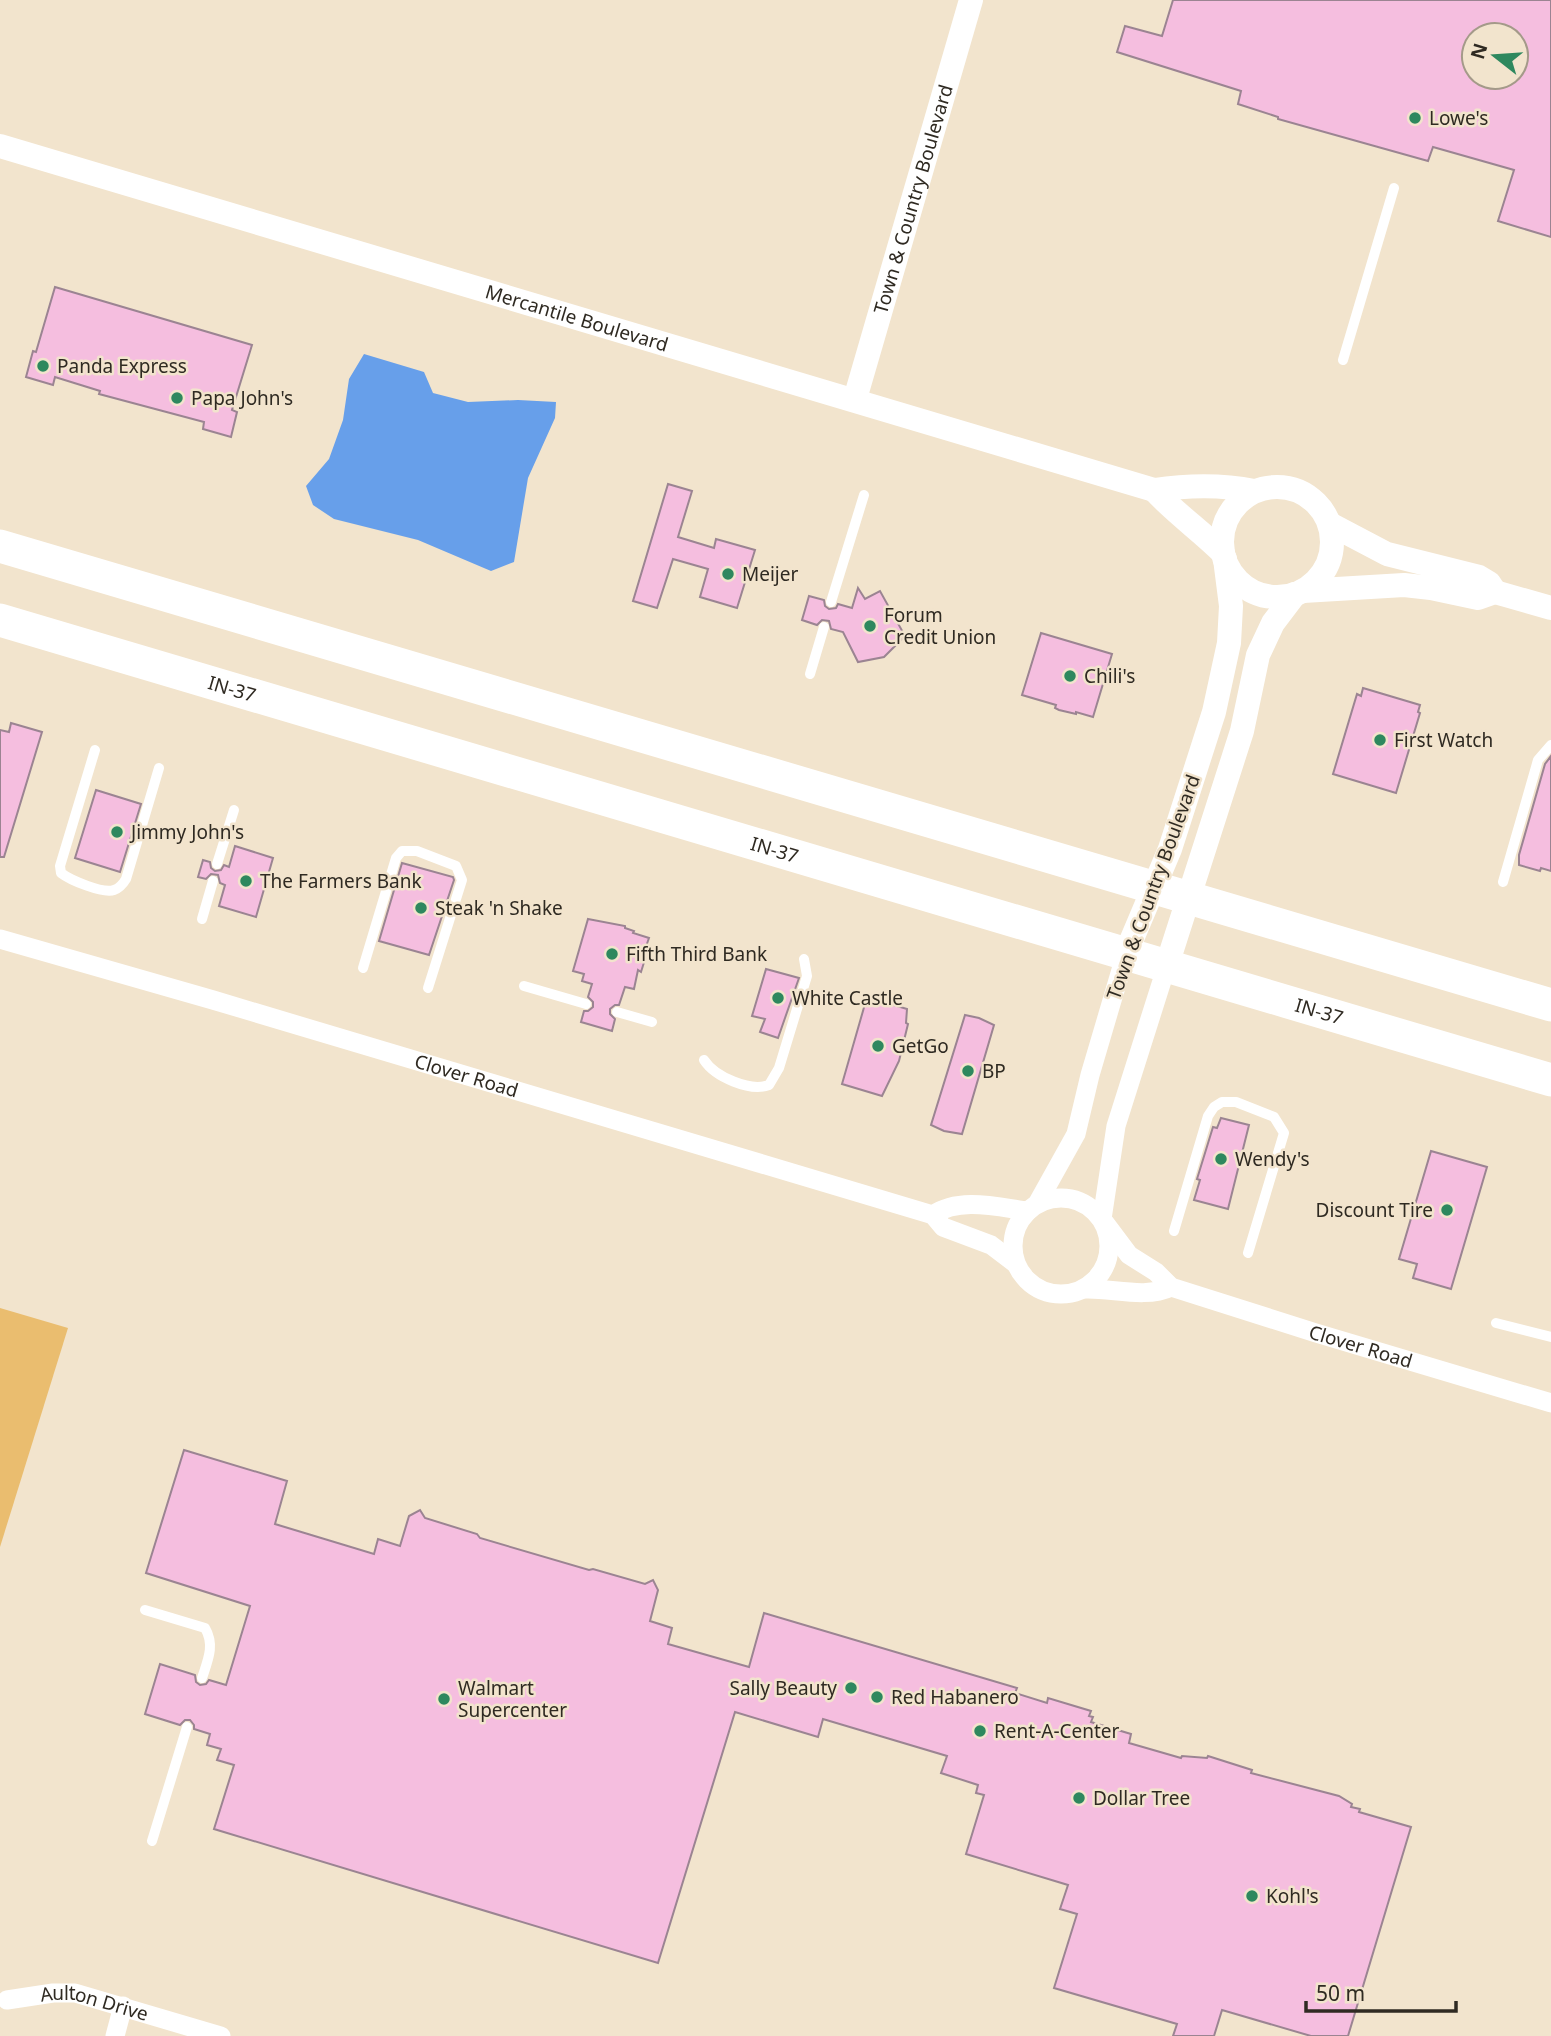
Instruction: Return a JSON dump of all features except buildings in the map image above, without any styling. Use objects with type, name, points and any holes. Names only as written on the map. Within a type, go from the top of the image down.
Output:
[{"type":"highway","points":[[0,546],[1551,1006]]},
{"type":"highway","name":"IN-37","points":[[0,620],[1551,1080]]},
{"type":"street","name":"Town & Country Boulevard","points":[[855,399],[971,0]]},
{"type":"street","name":"Mercantile Boulevard","points":[[0,146],[1154,490],[1179,486],[1224,485],[1254,492]]},
{"type":"street","points":[[1299,592],[1317,580],[1326,567],[1332,551],[1330,524],[1316,502],[1301,491],[1282,486],[1254,492],[1239,502],[1228,517],[1222,535],[1224,556],[1232,574],[1243,585],[1257,593],[1272,597],[1383,585],[1431,588],[1478,598],[1495,592],[1551,608]]},
{"type":"street","name":"Mercantile Boulevard","points":[[1154,490],[1170,508],[1199,530],[1224,556]]},
{"type":"street","points":[[1330,524],[1387,554],[1479,577],[1489,583],[1495,592]]},
{"type":"street","name":"Town & Country Boulevard","points":[[1032,1208],[1076,1134],[1090,1075],[1126,953],[1170,849],[1214,712],[1229,643],[1231,606],[1224,556]]},
{"type":"street","name":"Town & Country Boulevard","points":[[1103,1221],[1116,1126],[1242,732],[1258,655],[1273,623],[1299,592]]},
{"type":"street","name":"Clover Road","points":[[0,939],[214,1000],[933,1215],[943,1227],[991,1245],[1016,1264]]},
{"type":"street","points":[[1050,1199],[1072,1199],[1092,1208],[1103,1221],[1109,1238],[1110,1253],[1097,1280],[1085,1289],[1067,1295],[1051,1294],[1030,1283],[1016,1264],[1013,1242],[1015,1230],[1032,1208],[1050,1199]]},
{"type":"street","points":[[933,1215],[945,1207],[958,1205],[1032,1208]]},
{"type":"street","name":"Clover Road","points":[[1103,1221],[1129,1255],[1156,1272],[1171,1287],[1291,1326],[1551,1403]]},
{"type":"street","name":"Clover Road","points":[[1085,1289],[1158,1293],[1171,1287]]},
{"type":"street","name":"Aulton Drive","points":[[7,2000],[53,1993],[75,1993],[221,2036]]},
{"type":"street","points":[[115,2036],[123,2006]]},
{"type":"lane","points":[[1343,360],[1394,188]]},
{"type":"lane","points":[[831,602],[864,495]]},
{"type":"lane","points":[[810,674],[824,627]]},
{"type":"lane","points":[[1503,882],[1538,760],[1551,745]]},
{"type":"lane","points":[[95,750],[60,866],[61,873],[68,878],[97,888],[113,891],[122,886],[126,879],[159,768]]},
{"type":"lane","points":[[217,863],[234,810]]},
{"type":"lane","points":[[363,968],[396,858],[402,851],[417,851],[456,866],[462,880],[428,988]]},
{"type":"lane","points":[[202,919],[213,881]]},
{"type":"lane","points":[[704,1060],[718,1075],[758,1087],[769,1085],[779,1068],[807,976],[804,959]]},
{"type":"lane","points":[[524,986],[586,1004]]},
{"type":"lane","points":[[617,1012],[652,1022]]},
{"type":"lane","points":[[1174,1231],[1209,1116],[1214,1107],[1222,1102],[1236,1101],[1274,1117],[1284,1133],[1248,1253]]},
{"type":"lane","points":[[1496,1322],[1551,1337]]},
{"type":"lane","points":[[145,1610],[205,1628],[212,1646],[202,1678]]},
{"type":"lane","points":[[152,1841],[187,1727]]},
{"type":"shaded area","points":[[0,1308],[68,1328],[0,1547]]},
{"type":"water","points":[[364,354],[424,372],[433,393],[468,402],[556,402],[555,418],[528,478],[514,562],[491,571],[418,540],[334,519],[313,505],[306,486],[329,459],[343,420],[349,379]]},
{"type":"place","name":"Lowe's","points":[[1415,118]]},
{"type":"place","name":"Panda Express","points":[[43,366]]},
{"type":"place","name":"Papa John's","points":[[177,398]]},
{"type":"place","name":"Meijer","points":[[728,574]]},
{"type":"place","name":"Forum Credit Union","points":[[870,626]]},
{"type":"place","name":"Chili's","points":[[1070,676]]},
{"type":"place","name":"First Watch","points":[[1380,740]]},
{"type":"place","name":"Jimmy John's","points":[[117,832]]},
{"type":"place","name":"The Farmers Bank","points":[[246,881]]},
{"type":"place","name":"Steak 'n Shake","points":[[421,908]]},
{"type":"place","name":"Fifth Third Bank","points":[[612,954]]},
{"type":"place","name":"White Castle","points":[[778,998]]},
{"type":"place","name":"GetGo","points":[[878,1046]]},
{"type":"place","name":"BP","points":[[968,1071]]},
{"type":"place","name":"Wendy's","points":[[1221,1159]]},
{"type":"place","name":"Discount Tire","points":[[1447,1210]]},
{"type":"place","name":"Sally Beauty","points":[[851,1688]]},
{"type":"place","name":"Red Habanero","points":[[877,1697]]},
{"type":"place","name":"Walmart Supercenter","points":[[444,1699]]},
{"type":"place","name":"Rent-A-Center","points":[[980,1731]]},
{"type":"place","name":"Dollar Tree","points":[[1079,1798]]},
{"type":"place","name":"Kohl's","points":[[1252,1896]]}]
